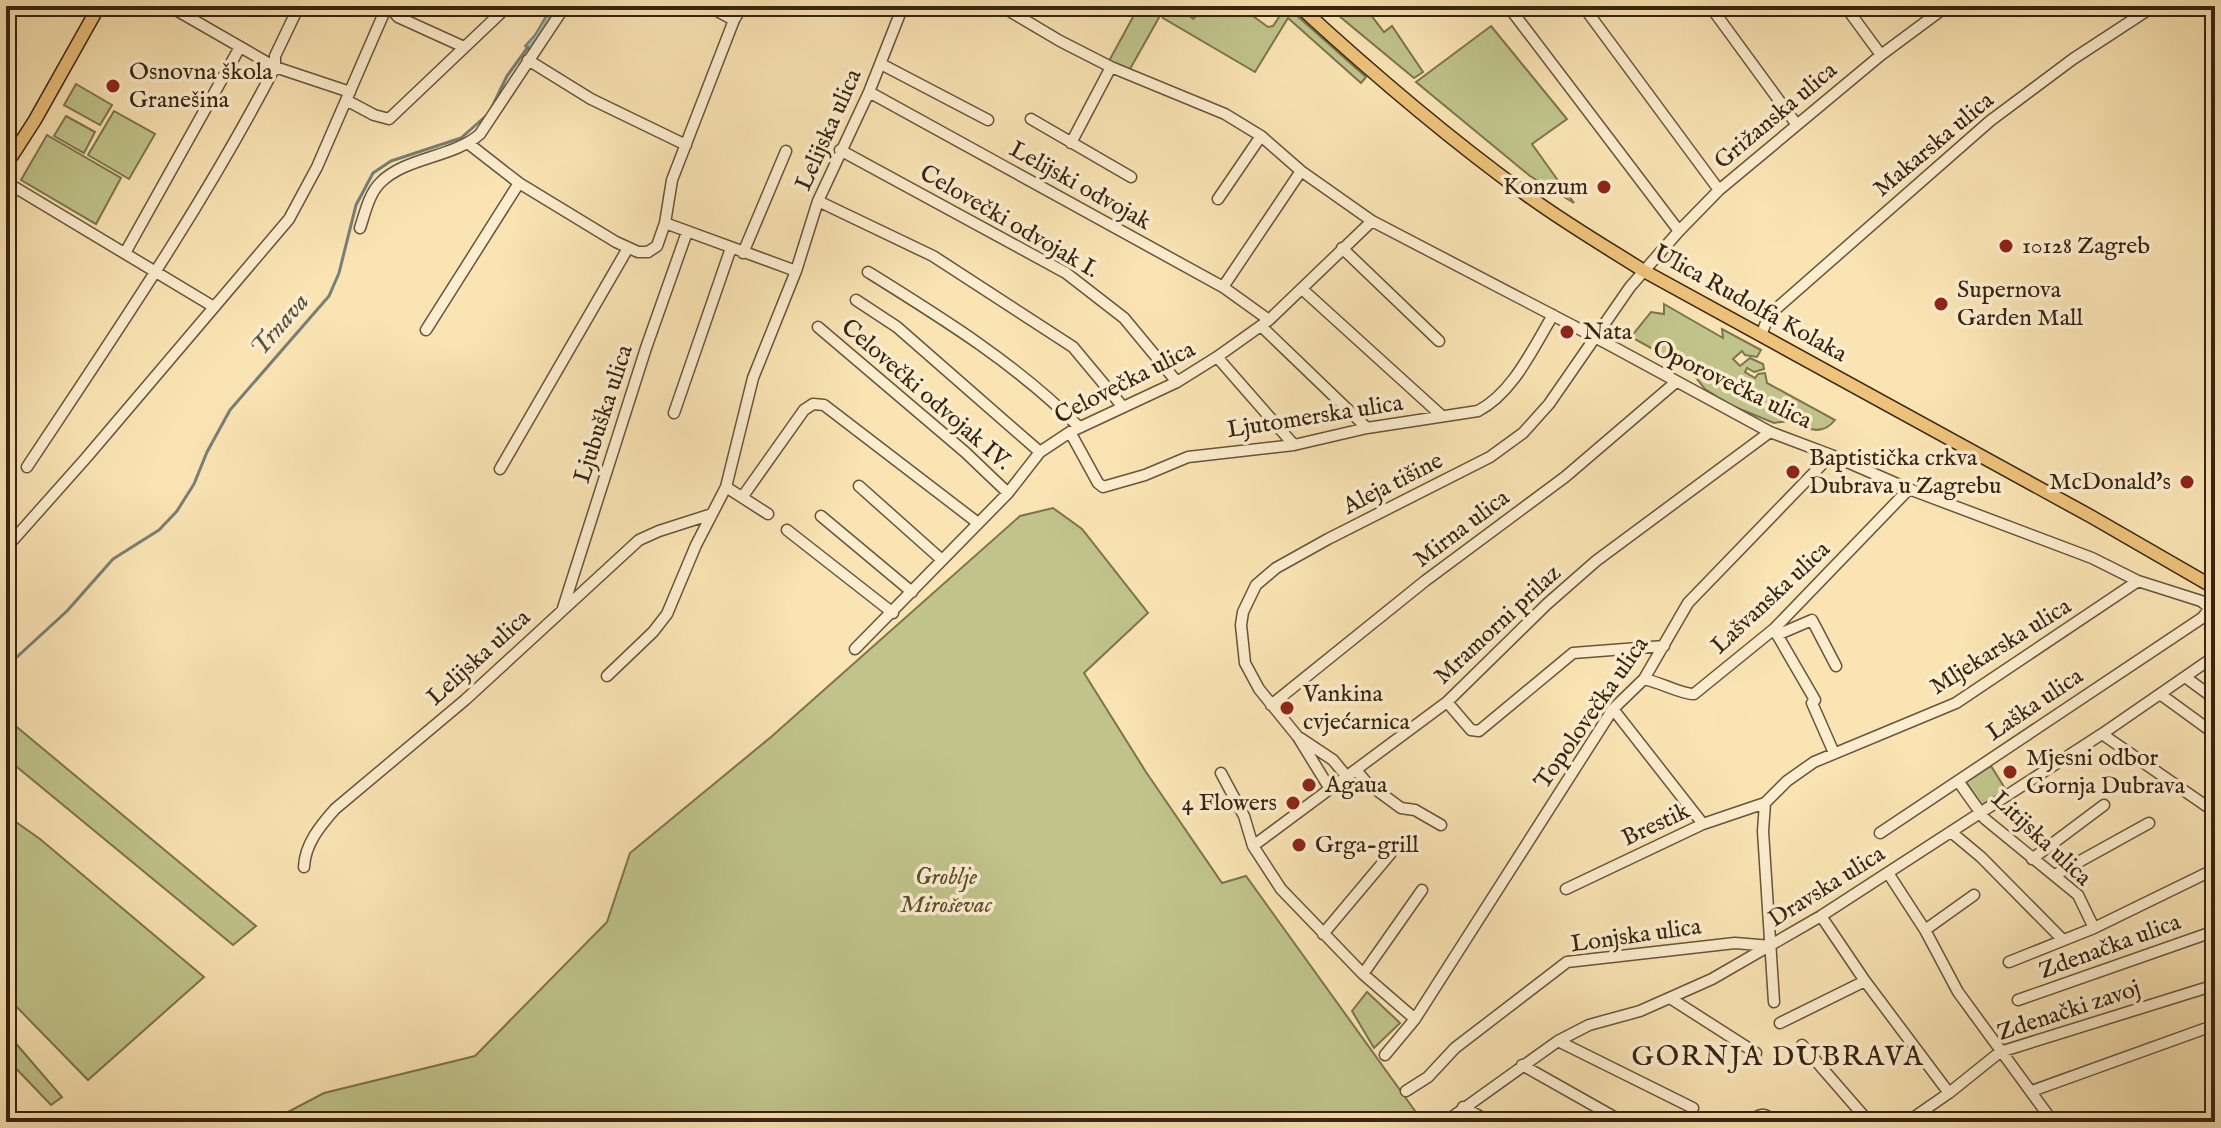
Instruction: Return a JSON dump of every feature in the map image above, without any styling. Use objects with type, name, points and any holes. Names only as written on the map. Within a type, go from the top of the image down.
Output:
[{"type":"main road","points":[[6,165],[99,6]]},
{"type":"main road","name":"Ulica Rudolfa Kolaka","points":[[1299,6],[1400,97],[1533,200],[1644,271],[2215,588]]},
{"type":"street","points":[[169,6],[275,67],[348,96],[374,115],[389,119],[508,6]]},
{"type":"street","points":[[27,467],[212,178],[275,67],[275,56],[299,6]]},
{"type":"street","points":[[6,548],[289,219],[317,167],[387,6],[398,17],[464,47]]},
{"type":"street","points":[[360,228],[380,182],[396,172],[469,144],[497,112],[565,6]]},
{"type":"street","points":[[708,6],[734,20]]},
{"type":"street","points":[[469,144],[519,183],[628,248],[648,252],[657,246],[665,223],[672,180],[742,6]]},
{"type":"street","name":"Lelijska ulica","points":[[607,676],[667,614],[726,487],[753,378],[796,271],[818,201],[869,92],[903,6]]},
{"type":"street","name":"Oporovečka ulica","points":[[1001,6],[1062,43],[1111,67],[1202,103],[1261,136],[1301,171],[1372,221],[1770,432],[1909,489],[2092,558],[2138,581],[2201,601],[2210,608]]},
{"type":"street","points":[[1583,6],[1719,190]]},
{"type":"street","points":[[1710,6],[1797,125]]},
{"type":"street","points":[[1845,6],[1881,55]]},
{"type":"street","name":"Grižanska ulica","points":[[1644,271],[1719,190],[1881,55],[1947,6]]},
{"type":"street","name":"Makarska ulica","points":[[1761,335],[1769,315],[1990,121],[2073,59],[2154,6]]},
{"type":"street","points":[[1509,7],[1679,231]]},
{"type":"street","points":[[125,253],[240,47]]},
{"type":"street","points":[[528,60],[591,99],[686,145]]},
{"type":"street","name":"Lelijska ulica","points":[[881,64],[988,120]]},
{"type":"street","points":[[1071,143],[1111,67]]},
{"type":"street","name":"Lelijski odvojak","points":[[869,92],[1223,287],[1265,323],[1367,428]]},
{"type":"street","points":[[1031,119],[1131,177]]},
{"type":"street","points":[[1218,199],[1261,136]]},
{"type":"street","name":"Celovečki odvojak I.","points":[[840,150],[1066,273],[1124,318],[1177,382]]},
{"type":"street","points":[[743,253],[786,151]]},
{"type":"street","points":[[1223,287],[1301,171]]},
{"type":"street","points":[[6,182],[214,307]]},
{"type":"street","points":[[426,330],[519,183]]},
{"type":"street","points":[[818,201],[933,256],[1073,347],[1123,407]]},
{"type":"street","name":"Celovečka ulica","points":[[855,649],[1008,493],[1040,452],[1074,430],[1177,382],[1217,357],[1265,323],[1372,221]]},
{"type":"street","points":[[665,223],[796,271]]},
{"type":"street","name":"Ljubuška ulica","points":[[562,610],[646,348],[687,232]]},
{"type":"street","name":"Ljubuška ulica","points":[[500,469],[628,248]]},
{"type":"street","points":[[674,413],[731,248]]},
{"type":"street","points":[[1342,248],[1439,341]]},
{"type":"street","name":"Aleja tišine","points":[[1330,789],[1298,737],[1249,672],[1242,651],[1243,612],[1256,585],[1276,568],[1328,539],[1506,447],[1549,404],[1644,271]]},
{"type":"street","points":[[868,272],[980,346],[1051,398],[1074,430]]},
{"type":"street","points":[[1302,289],[1442,416]]},
{"type":"street","name":"Celovečka ulica","points":[[856,300],[897,327],[1040,452]]},
{"type":"street","name":"Ljutomerska ulica","points":[[1074,430],[1098,483],[1103,487],[1145,475],[1188,457],[1294,445],[1367,428],[1478,411],[1494,403],[1525,362],[1553,315]]},
{"type":"street","name":"Celovečki odvojak IV.","points":[[818,327],[965,452],[1008,493]]},
{"type":"street","points":[[1217,357],[1294,445]]},
{"type":"street","name":"Mirna ulica","points":[[1271,705],[1425,581],[1565,477],[1676,382]]},
{"type":"street","points":[[743,496],[804,410],[813,404],[824,405],[978,523]]},
{"type":"street","name":"Mramorni prilaz","points":[[1253,846],[1447,702],[1547,604],[1596,561],[1770,432]]},
{"type":"street","name":"Topolovečka ulica","points":[[1385,1055],[1415,1019],[1613,709],[1644,679],[1688,603],[1831,455]]},
{"type":"street","points":[[859,486],[942,560]]},
{"type":"street","points":[[726,487],[768,514]]},
{"type":"street","name":"Lašvanska ulica","points":[[1644,679],[1664,683],[1682,694],[1694,694],[1776,632],[1909,489]]},
{"type":"street","name":"Lelijska ulica","points":[[304,867],[312,840],[335,809],[465,700],[639,540],[712,514]]},
{"type":"street","points":[[821,516],[912,592]]},
{"type":"street","points":[[787,530],[893,613]]},
{"type":"street","name":"Mljekarska ulica","points":[[1834,753],[1956,703],[2138,581]]},
{"type":"street","name":"Laška ulica","points":[[1880,833],[2202,618],[2210,608]]},
{"type":"street","points":[[1834,753],[1814,702],[1776,632],[1812,620],[1836,666]]},
{"type":"street","points":[[1447,702],[1471,730],[1479,731],[1573,653],[1664,646]]},
{"type":"street","name":"Dravska ulica","points":[[1445,1122],[1558,1041],[1589,1025],[1640,1011],[1712,979],[1821,916],[2102,734],[2215,656]]},
{"type":"street","points":[[2185,677],[2215,699]]},
{"type":"street","points":[[2160,694],[2215,734]]},
{"type":"street","points":[[1613,709],[1703,824]]},
{"type":"street","points":[[2102,734],[2215,812]]},
{"type":"street","name":"Aleja tišine","points":[[1298,737],[1401,808],[1415,810],[1441,825]]},
{"type":"street","name":"Brestik","points":[[1566,889],[1703,824],[1765,803],[1787,781],[1834,753]]},
{"type":"street","points":[[1221,773],[1244,816],[1253,846],[1281,889],[1363,974],[1415,1019]]},
{"type":"street","name":"Litijska ulica","points":[[1958,781],[1980,814],[2078,895],[2094,928]]},
{"type":"street","points":[[1765,803],[1763,831],[1774,1002]]},
{"type":"street","points":[[2032,859],[2104,805]]},
{"type":"street","points":[[2055,875],[2149,823]]},
{"type":"street","points":[[1951,832],[1981,857],[2063,940]]},
{"type":"street","points":[[1323,934],[1391,853]]},
{"type":"street","points":[[2009,962],[2094,928],[2215,869]]},
{"type":"street","points":[[1888,873],[1925,930],[1958,992],[2053,1122]]},
{"type":"street","points":[[1363,974],[1422,890]]},
{"type":"street","points":[[1925,930],[1974,895]]},
{"type":"street","points":[[1821,916],[1865,981],[1949,1093]]},
{"type":"street","name":"Zdenačka ulica","points":[[2018,1000],[2215,931]]},
{"type":"street","name":"Lonjska ulica","points":[[1406,1091],[1428,1077],[1455,1048],[1567,962],[1735,943],[1771,946]]},
{"type":"street","points":[[1780,1023],[1865,981]]},
{"type":"street","name":"Zdenački zavoj","points":[[1907,1122],[2000,1052],[2215,985]]},
{"type":"street","points":[[1670,998],[1756,1053]]},
{"type":"street","points":[[2032,1091],[2215,1025]]},
{"type":"street","points":[[1558,1041],[1693,1108]]},
{"type":"street","points":[[1802,1045],[1869,1122]]},
{"type":"street","points":[[1522,1065],[1623,1122]]},
{"type":"street","points":[[1463,1107],[1490,1122]]},
{"type":"street","points":[[1749,1122],[1763,1114],[1774,1122]]},
{"type":"street","points":[[2195,1122],[2215,1115]]},
{"type":"green space","points":[[1139,6],[1179,6],[1193,19],[1208,6],[1239,6],[1268,27],[1273,26],[1279,17],[1272,6],[1286,6],[1366,77],[1361,83],[1288,18],[1255,72],[1161,14],[1130,69],[1109,61]]},
{"type":"green space","points":[[1327,6],[1364,6],[1384,32],[1392,26],[1423,72],[1414,78]]},
{"type":"green space","points":[[1491,26],[1567,119],[1532,144],[1574,203],[1530,176],[1416,82]]},
{"type":"green space","points":[[76,84],[112,105],[100,125],[64,105]]},
{"type":"green space","points":[[114,111],[155,134],[129,179],[88,155]]},
{"type":"green space","points":[[66,116],[95,132],[84,153],[54,136]]},
{"type":"green space","points":[[47,135],[121,178],[96,224],[21,180]]},
{"type":"green space","points":[[1664,304],[1723,338],[1722,329],[1761,350],[1757,357],[1745,355],[1742,351],[1733,359],[1740,366],[1750,358],[1763,364],[1764,369],[1754,372],[1747,368],[1745,372],[1755,378],[1765,373],[1767,383],[1835,420],[1826,428],[1815,430],[1794,420],[1774,423],[1730,405],[1705,389],[1689,369],[1631,337],[1651,312],[1664,314]]},
{"type":"green space","name":"Groblje Miroševac","points":[[1053,508],[1082,529],[1148,613],[1084,673],[1146,772],[1222,883],[1246,876],[1423,1122],[269,1122],[324,1093],[475,1056],[607,922],[630,853],[771,737],[1020,516]]},
{"type":"green space","points":[[6,718],[256,926],[233,945],[6,758]]},
{"type":"green space","points":[[1991,766],[2006,790],[1982,806],[1966,782]]},
{"type":"green space","points":[[6,815],[40,839],[204,977],[88,1080],[6,996]]},
{"type":"green space","points":[[1367,992],[1400,1023],[1374,1048],[1352,1011]]},
{"type":"green space","points":[[6,1032],[62,1097],[51,1105],[6,1058]]},
{"type":"water","points":[[552,6],[560,6],[531,51],[525,46]]},
{"type":"waterway","name":"Trnava","points":[[491,109],[507,76],[528,47]]},
{"type":"waterway","name":"Trnava","points":[[6,667],[67,611],[113,559],[159,530],[177,511],[194,484],[230,410],[329,296],[339,273],[356,205],[373,173],[391,161],[461,138],[487,115]]},
{"type":"place","name":"Osnovna škola Granešina","points":[[113,86]]},
{"type":"place","name":"Konzum","points":[[1604,187]]},
{"type":"place","name":"10128 Zagreb","points":[[2006,246]]},
{"type":"place","name":"Supernova Garden Mall","points":[[1941,304]]},
{"type":"place","name":"Nata","points":[[1567,332]]},
{"type":"place","name":"Baptistička crkva Dubrava u Zagrebu","points":[[1793,472]]},
{"type":"place","name":"McDonald's","points":[[2187,482]]},
{"type":"place","name":"Vankina cvjećarnica","points":[[1287,708]]},
{"type":"place","name":"Mjesni odbor Gornja Dubrava","points":[[2010,772]]},
{"type":"place","name":"Agaua","points":[[1309,785]]},
{"type":"place","name":"4 Flowers","points":[[1293,803]]},
{"type":"place","name":"Grga-grill","points":[[1299,845]]},
{"type":"district","name":"GORNJA DUBRAVA","points":[[1778,1057]]}]
